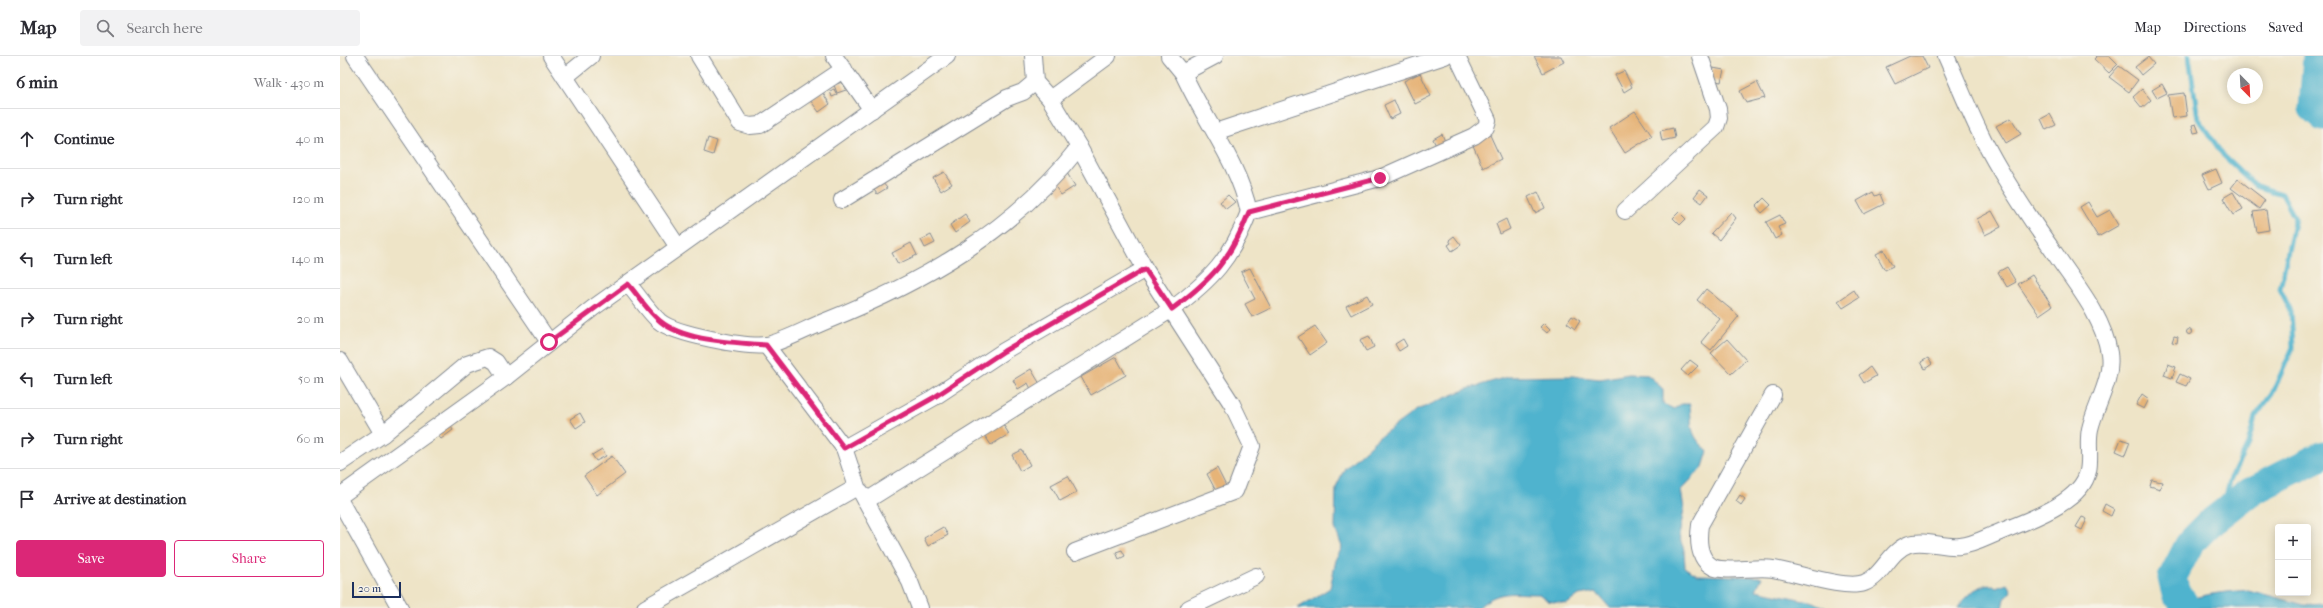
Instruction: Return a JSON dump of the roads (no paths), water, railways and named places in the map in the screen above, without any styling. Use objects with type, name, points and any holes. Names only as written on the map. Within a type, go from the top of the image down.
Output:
[{"type":"street","points":[[355,56],[549,342]]},
{"type":"street","points":[[551,56],[678,247]]},
{"type":"street","points":[[565,76],[591,56]]},
{"type":"street","points":[[699,56],[740,123],[750,126],[760,125],[844,69]]},
{"type":"street","points":[[834,56],[872,110]]},
{"type":"street","points":[[340,496],[506,376],[549,342],[678,247],[947,56]]},
{"type":"street","points":[[1033,56],[1035,82],[1050,100],[1079,147],[1145,269],[1232,404],[1252,446],[1235,490],[1075,552]]},
{"type":"street","points":[[1050,100],[1108,56]]},
{"type":"street","points":[[866,501],[1172,309],[1200,288],[1221,267],[1240,237],[1249,212],[1241,182],[1215,132],[1205,118],[1183,73],[1169,56]]},
{"type":"street","points":[[1183,73],[1215,56]]},
{"type":"street","points":[[1215,132],[1445,56]]},
{"type":"street","points":[[1249,212],[1380,178],[1474,136],[1486,127],[1488,120],[1457,56]]},
{"type":"street","points":[[1624,211],[1716,127],[1719,118],[1718,109],[1700,56]]},
{"type":"street","points":[[1773,395],[1700,525],[1698,542],[1702,554],[1712,566],[1723,569],[1759,567],[1785,570],[1805,577],[1862,584],[1871,579],[1899,549],[1911,543],[1961,546],[2043,515],[2080,488],[2088,472],[2088,439],[2091,425],[2109,376],[2109,353],[2101,328],[2089,303],[1999,169],[1981,134],[1946,56]]},
{"type":"street","points":[[842,200],[1007,98],[1023,92],[1035,82]]},
{"type":"street","points":[[628,284],[660,321],[681,332],[717,341],[766,345],[873,302],[919,279],[981,242],[1056,177],[1079,147]]},
{"type":"street","points":[[844,448],[933,398],[1004,351],[1145,269]]},
{"type":"street","points":[[766,345],[844,448],[857,486],[910,582],[920,608]]},
{"type":"street","points":[[340,463],[383,434],[467,364],[488,357],[496,362],[506,376]]},
{"type":"street","points":[[340,361],[383,434]]},
{"type":"street","points":[[644,608],[857,486]]},
{"type":"street","points":[[340,501],[400,608]]},
{"type":"street","points":[[1189,608],[1256,576]]},
{"type":"water","points":[[1629,374],[1648,375],[1663,389],[1663,404],[1674,409],[1681,404],[1690,404],[1694,435],[1708,451],[1703,467],[1681,490],[1684,509],[1679,536],[1684,550],[1685,568],[1698,575],[1762,577],[1756,590],[1814,602],[1826,608],[1610,608],[1596,592],[1579,595],[1567,604],[1548,601],[1539,594],[1514,593],[1499,595],[1485,602],[1478,608],[1298,608],[1330,588],[1336,560],[1342,547],[1335,528],[1336,487],[1345,468],[1378,438],[1415,411],[1464,390],[1507,377],[1573,376],[1600,379]]},
{"type":"water","points":[[1990,584],[1996,588],[2007,584],[2011,591],[2005,599],[2003,608],[1958,608],[1964,599],[1975,589]]},
{"type":"water","points":[[2248,590],[2305,605],[2323,604],[2323,608],[2180,608],[2192,599],[2201,596]]},
{"type":"waterway","points":[[2189,56],[2198,119],[2224,156],[2256,186],[2282,194],[2295,218],[2280,289],[2291,311],[2293,347],[2272,394],[2255,417],[2248,444],[2231,478],[2221,514]]},
{"type":"waterway","points":[[2317,56],[2313,108],[2323,117]]},
{"type":"waterway","points":[[2184,608],[2184,602],[2176,594],[2172,578],[2190,543],[2209,524],[2250,492],[2323,455]]}]
